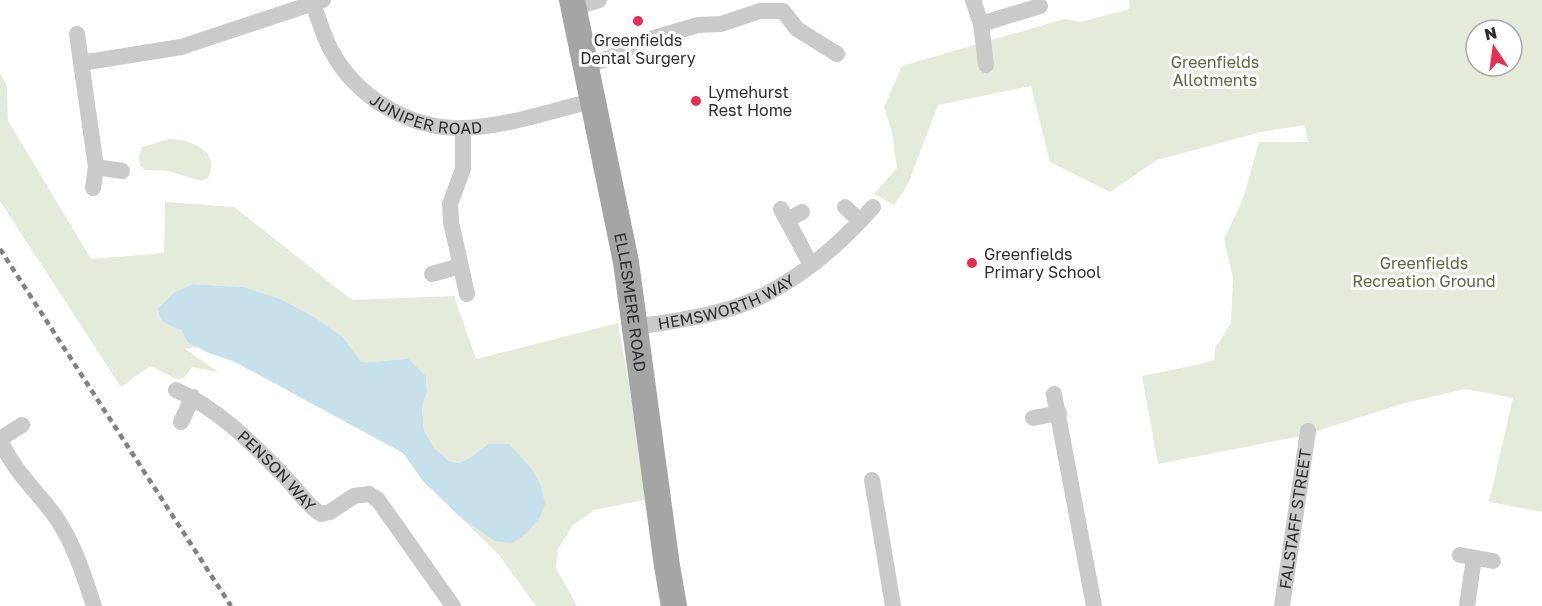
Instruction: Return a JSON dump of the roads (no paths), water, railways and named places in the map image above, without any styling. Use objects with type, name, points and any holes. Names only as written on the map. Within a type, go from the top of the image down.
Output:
[{"type":"main road","name":"ELLESMERE ROAD","points":[[572,4],[626,262],[665,556],[674,606]]},
{"type":"street","points":[[572,4],[599,0]]},
{"type":"street","points":[[973,0],[981,24],[986,65]]},
{"type":"street","name":"JUNIPER ROAD","points":[[81,63],[181,47],[318,2],[331,51],[350,77],[372,98],[400,115],[433,126],[463,128],[503,123],[592,101]]},
{"type":"street","points":[[981,24],[1040,6]]},
{"type":"street","points":[[585,66],[612,57],[640,42],[698,25],[721,24],[760,11],[783,11],[797,29],[837,54]]},
{"type":"street","points":[[77,34],[96,167],[93,188]]},
{"type":"street","points":[[463,128],[463,169],[450,204],[451,222],[467,294]]},
{"type":"street","points":[[96,167],[122,171]]},
{"type":"street","points":[[844,207],[860,221]]},
{"type":"street","name":"HEMSWORTH WAY","points":[[636,327],[686,319],[730,308],[765,295],[811,265],[850,232],[873,207]]},
{"type":"street","name":"HEMSWORTH WAY","points":[[790,214],[811,265]]},
{"type":"street","points":[[432,274],[460,266]]},
{"type":"street","name":"PENSON WAY","points":[[176,390],[194,397],[227,422],[284,475],[313,509],[321,514],[330,512],[354,496],[369,494],[378,500],[445,603]]},
{"type":"street","points":[[1054,394],[1094,606]]},
{"type":"street","points":[[181,422],[194,397]]},
{"type":"street","points":[[1033,418],[1059,413]]},
{"type":"street","points":[[22,425],[0,440],[21,477],[63,528],[78,557],[94,606]]},
{"type":"street","name":"FALSTAFF STREET","points":[[1282,606],[1308,431]]},
{"type":"street","points":[[872,480],[894,606]]},
{"type":"street","points":[[1467,606],[1467,557],[1492,561]]},
{"type":"water","points":[[193,284],[244,287],[281,299],[316,318],[343,337],[361,362],[409,359],[426,376],[427,392],[422,407],[424,430],[434,448],[449,461],[459,463],[488,444],[509,444],[532,469],[541,486],[545,504],[540,517],[527,533],[512,543],[494,541],[459,516],[423,481],[403,453],[233,361],[188,343],[181,330],[162,320],[158,308],[173,293]]},
{"type":"railway","points":[[0,249],[231,606]]},
{"type":"place","name":"Greenfields Dental Surgery","points":[[638,21]]},
{"type":"place","name":"Lymehurst Rest Home","points":[[696,101]]},
{"type":"place","name":"Greenfields Primary School","points":[[972,263]]},
{"type":"park label","name":"Greenfields Allotments","points":[[1215,71]]},
{"type":"park label","name":"Greenfields Recreation Ground","points":[[1424,272]]}]
